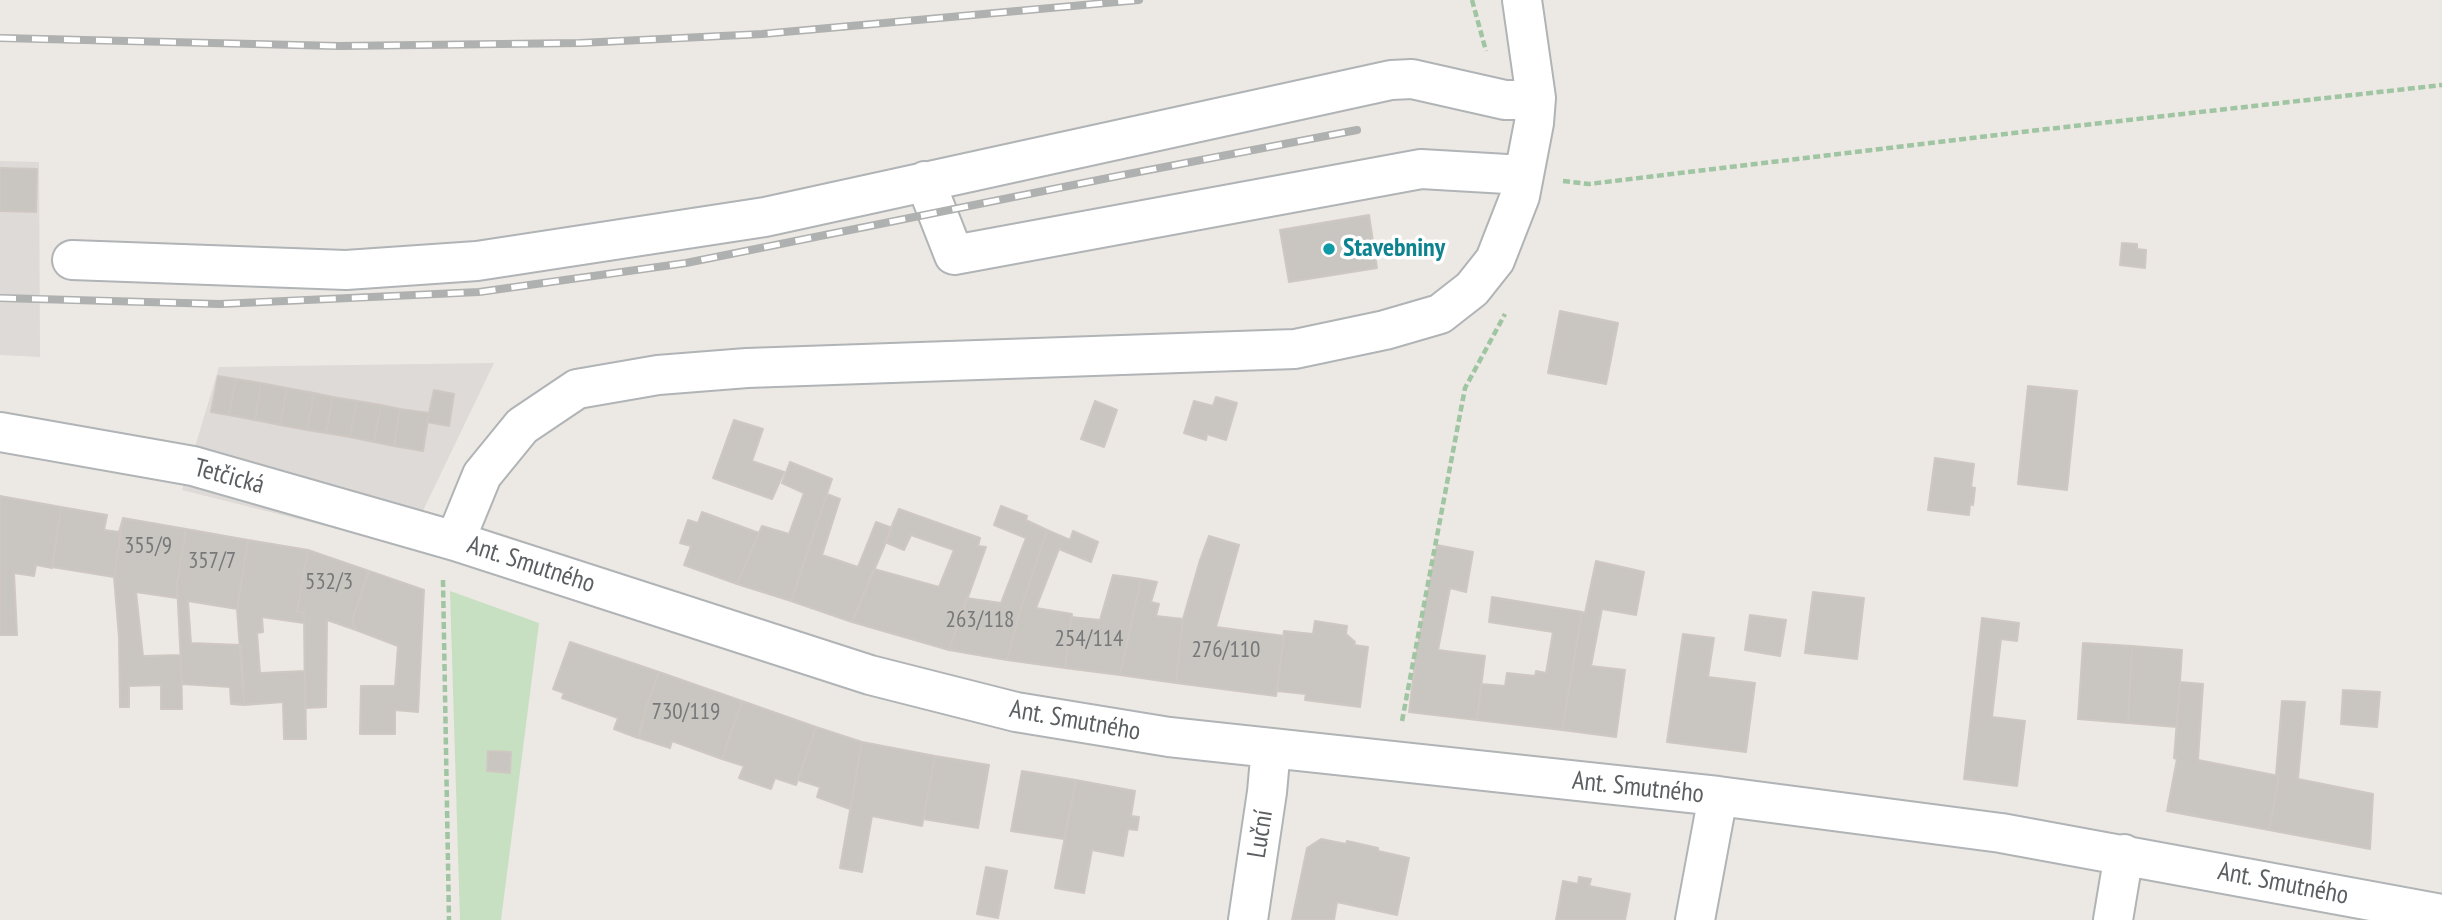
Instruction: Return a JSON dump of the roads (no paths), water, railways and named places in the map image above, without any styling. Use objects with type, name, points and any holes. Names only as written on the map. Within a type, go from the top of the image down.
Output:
[{"type":"street","points":[[455,541],[482,475],[522,426],[577,389],[658,375],[747,368],[1295,349],[1385,330],[1440,314],[1472,289],[1495,260],[1512,221],[1534,123],[1535,100],[1522,0]]},
{"type":"street","points":[[72,260],[346,270],[477,261],[765,217],[1391,80],[1412,79],[1505,100],[1535,100]]},
{"type":"street","points":[[925,181],[954,255],[1420,169],[1524,175]]},
{"type":"street","name":"Tetčická","points":[[0,432],[193,466],[455,541]]},
{"type":"street","name":"Ant. Smutného","points":[[455,541],[870,675],[1016,712],[1170,737],[1718,796],[2001,833],[2442,914]]},
{"type":"street","name":"Luční","points":[[1248,920],[1271,748]]},
{"type":"street","name":"Ant. Smutného","points":[[1695,920],[1718,796]]},
{"type":"street","points":[[2113,920],[2124,854]]},
{"type":"railway","points":[[0,38],[339,46],[580,43],[762,34],[1139,0]]},
{"type":"railway","points":[[0,298],[220,304],[479,292],[686,263],[1357,130]]},
{"type":"place","name":"Stavebniny","points":[[1329,249]]}]
